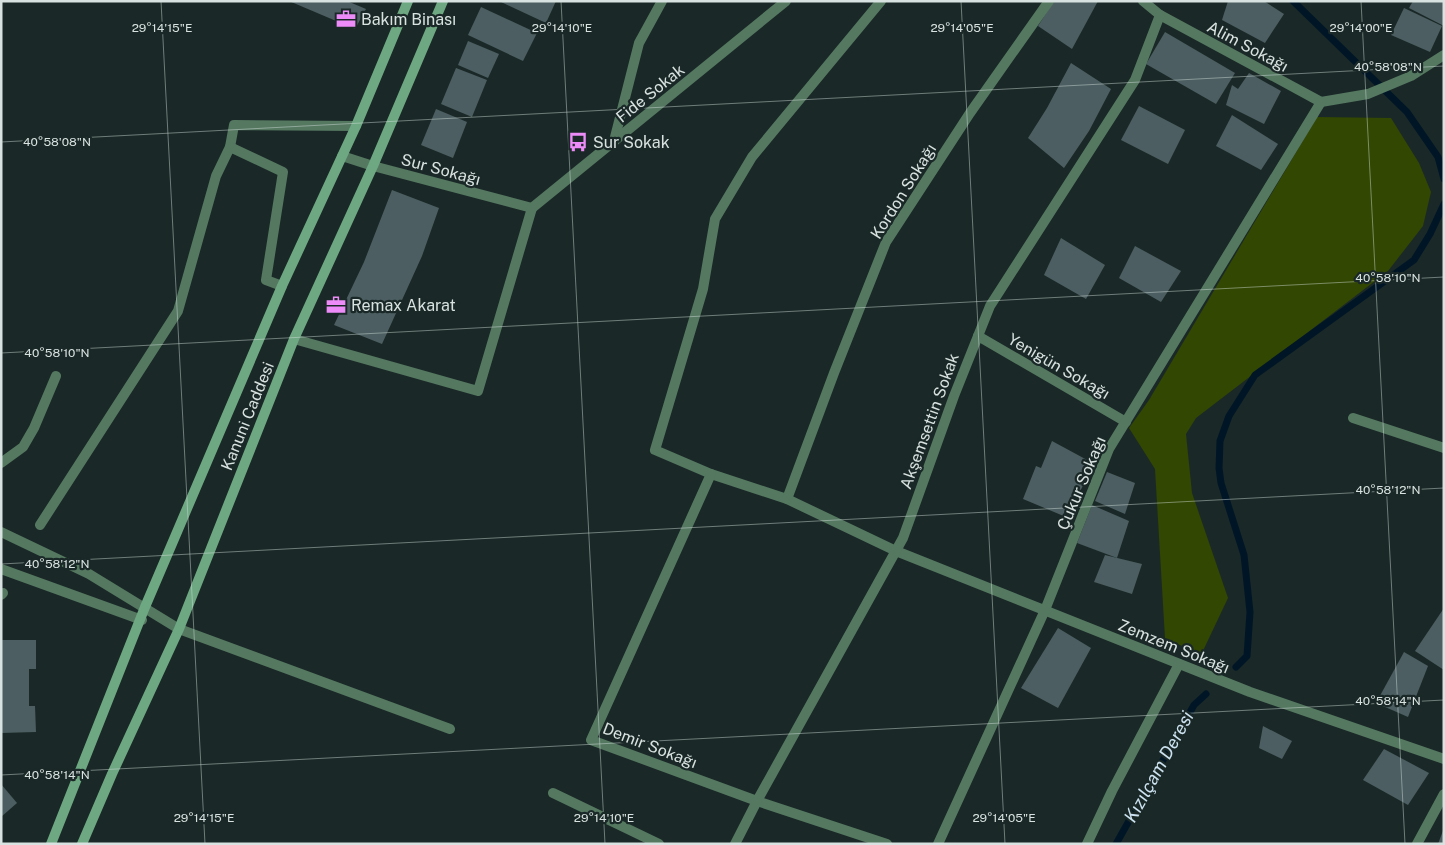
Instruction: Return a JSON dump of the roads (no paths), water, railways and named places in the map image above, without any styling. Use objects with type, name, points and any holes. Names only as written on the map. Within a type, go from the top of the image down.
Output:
[{"type":"street","name":"Kanuni Caddesi","points":[[52,844],[142,620],[145,607],[282,286],[356,126],[408,1]]},
{"type":"street","name":"Kanuni Caddesi","points":[[82,844],[179,629],[294,339],[373,166],[443,1]]},
{"type":"street","points":[[614,141],[639,43],[662,1]]},
{"type":"street","name":"Fide Sokak","points":[[532,208],[786,1]]},
{"type":"street","name":"Zemzem Sokağı","points":[[881,1],[752,157],[714,219],[703,289],[655,450],[711,474],[786,499],[896,551],[1250,692],[1444,759]]},
{"type":"street","name":"Kordon Sokağı","points":[[786,499],[886,242],[970,113],[1049,1]]},
{"type":"street","name":"Alim Sokağı","points":[[1143,1],[1160,15],[1321,102]]},
{"type":"street","name":"Akşemsettin Sokak","points":[[735,844],[903,538],[954,396],[990,306],[1135,80],[1160,15]]},
{"type":"street","points":[[1321,102],[1368,94],[1410,76],[1444,54]]},
{"type":"street","name":"Çukur Sokağı","points":[[938,844],[1045,610],[1109,449],[1321,102]]},
{"type":"street","points":[[40,525],[178,311],[216,176],[230,147],[234,125],[356,126]]},
{"type":"street","points":[[230,147],[283,172],[266,280],[282,286]]},
{"type":"street","name":"Sur Sokağı","points":[[342,156],[532,208]]},
{"type":"street","points":[[294,339],[478,391],[532,208]]},
{"type":"street","name":"Yenigün Sokağı","points":[[978,336],[1126,422]]},
{"type":"street","points":[[1,463],[23,447],[34,428],[56,376]]},
{"type":"street","points":[[1353,418],[1444,448]]},
{"type":"street","name":"Demir Sokağı","points":[[711,474],[591,740],[757,801],[887,844]]},
{"type":"street","points":[[1,532],[89,574],[179,629],[450,729]]},
{"type":"street","points":[[1,569],[142,620]]},
{"type":"street","points":[[1087,844],[1112,791],[1179,664]]},
{"type":"street","points":[[554,793],[659,844]]},
{"type":"street","points":[[1417,844],[1444,794]]},
{"type":"waterway","name":"Kızılçam Deresi","points":[[1293,1],[1407,112],[1438,157],[1444,179]]},
{"type":"waterway","name":"Kızılçam Deresi","points":[[1236,667],[1247,656],[1250,612],[1244,555],[1221,483],[1219,468],[1220,441],[1229,416],[1255,375],[1414,260],[1430,234],[1444,204]]},
{"type":"waterway","name":"Kızılçam Deresi","points":[[1116,844],[1194,705],[1206,694]]},
{"type":"place","name":"Bakım Binası","points":[[346,19]]},
{"type":"place","name":"Sur Sokak","points":[[578,142]]},
{"type":"place","name":"Remax Akarat","points":[[336,305]]}]
